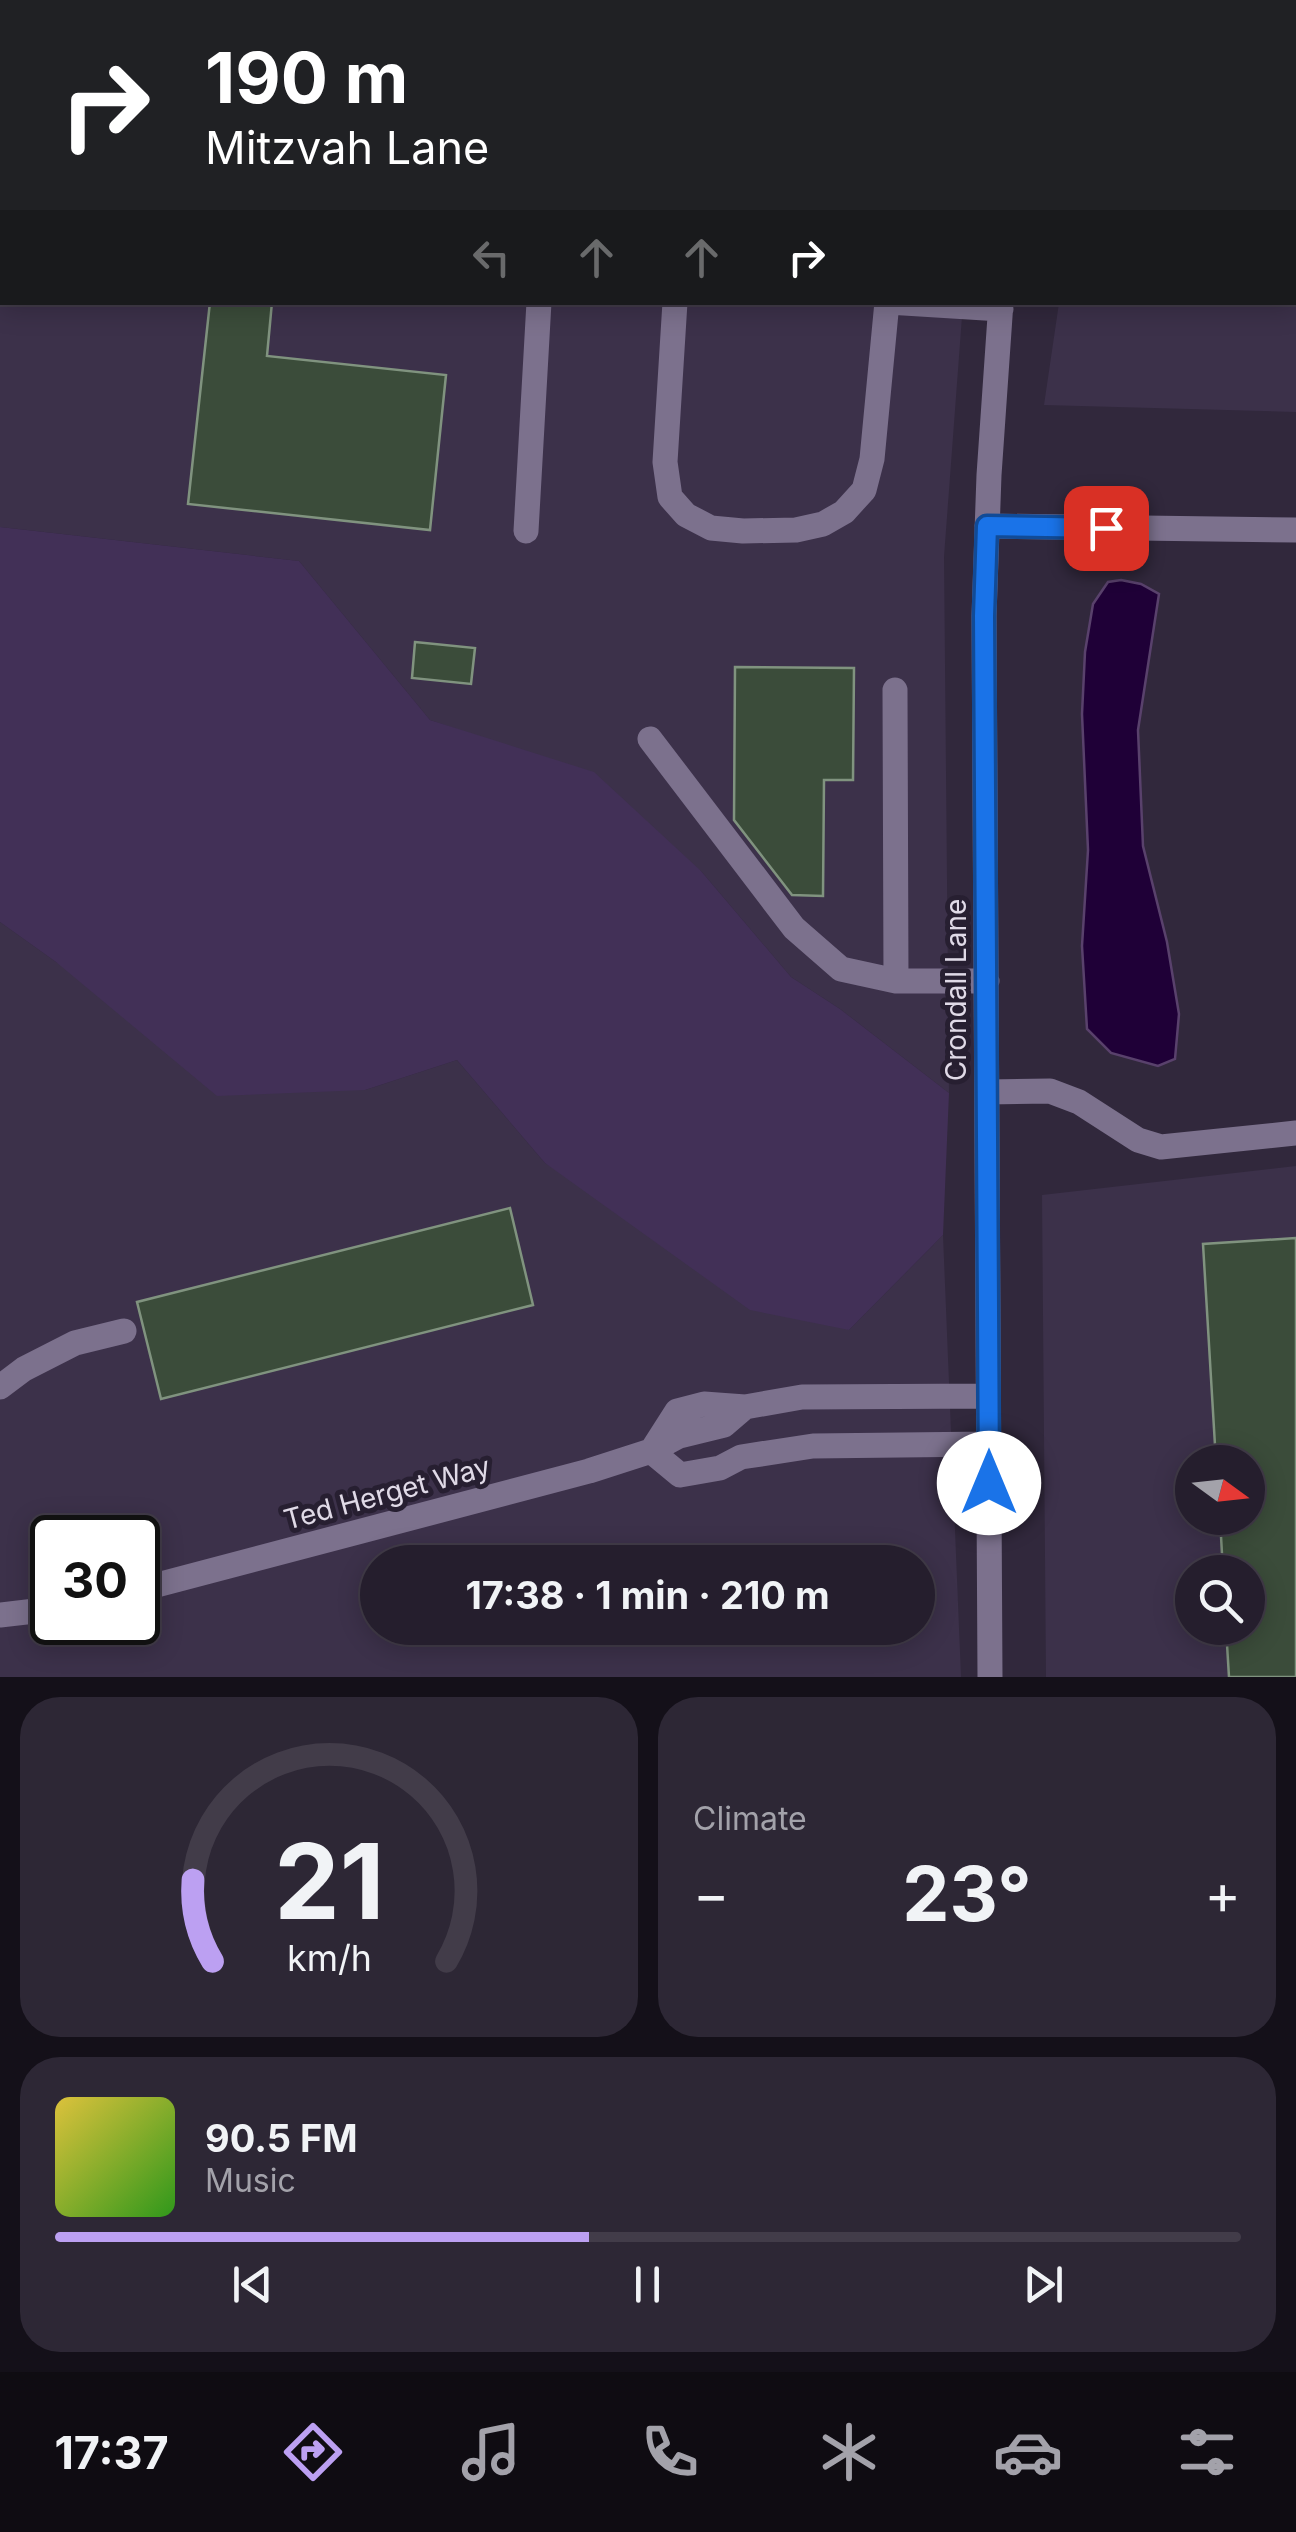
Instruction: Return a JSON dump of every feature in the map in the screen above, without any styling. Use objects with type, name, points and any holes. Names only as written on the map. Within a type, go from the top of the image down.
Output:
[{"type":"street","points":[[526,531],[539,305]]},
{"type":"street","points":[[675,305],[666,462],[670,497],[686,516],[712,528],[796,530],[823,524],[844,512],[864,490],[872,459],[888,305]]},
{"type":"street","points":[[973,305],[1001,306]]},
{"type":"street","name":"Crondall Lane","points":[[990,1677],[984,635],[1001,306]]},
{"type":"street","points":[[987,526],[1296,530]]},
{"type":"street","points":[[894,690],[896,981]]},
{"type":"street","points":[[650,739],[794,928],[840,969],[896,981],[987,982]]},
{"type":"street","points":[[987,1092],[1050,1091],[1079,1102],[1138,1140],[1161,1147],[1296,1133]]},
{"type":"street","points":[[0,1387],[24,1369],[76,1343],[124,1331]]},
{"type":"street","name":"Ted Herget Way","points":[[651,1451],[677,1411],[704,1404],[745,1407],[802,1397],[988,1396]]},
{"type":"street","name":"Ted Herget Way","points":[[160,1584],[588,1471],[651,1451],[679,1436],[724,1424],[745,1407]]},
{"type":"street","points":[[724,1424],[741,1456]]},
{"type":"street","points":[[651,1451],[680,1474],[720,1468],[741,1456],[813,1446],[989,1444]]},
{"type":"street","points":[[0,1615],[30,1612]]},
{"type":"shaded area","points":[[0,305],[963,305],[944,557],[949,1093],[840,1009],[791,977],[701,871],[495,742],[430,720],[299,561],[0,527]]},
{"type":"shaded area","points":[[1059,305],[1296,305],[1296,412],[1044,405]]},
{"type":"shaded area","points":[[0,527],[299,561],[430,720],[594,772],[701,871],[791,977],[840,1009],[949,1093],[943,1235],[849,1330],[750,1310],[545,1163],[457,1060],[365,1090],[217,1096],[56,962],[0,922]]},
{"type":"shaded area","points":[[1108,582],[1141,584],[1159,594],[1138,730],[1143,846],[1167,942],[1179,1014],[1175,1059],[1158,1066],[1111,1053],[1087,1029],[1082,946],[1088,850],[1082,714],[1085,652],[1093,604]]},
{"type":"shaded area","points":[[0,922],[56,962],[365,1090],[457,1060],[545,1163],[849,1330],[943,1235],[961,1677],[0,1677]]},
{"type":"shaded area","points":[[1296,1166],[1296,1677],[1046,1677],[1042,1195]]},
{"type":"building","points":[[210,305],[272,305],[267,356],[446,375],[430,530],[188,504]]},
{"type":"building","points":[[415,642],[475,648],[471,684],[412,678]]},
{"type":"building","points":[[735,667],[854,668],[853,780],[824,780],[823,896],[792,895],[734,820]]},
{"type":"building","points":[[510,1208],[533,1305],[161,1399],[137,1302]]},
{"type":"building","points":[[1296,1238],[1296,1677],[1229,1677],[1227,1645],[1265,1645],[1265,1555],[1222,1555],[1221,1535],[1265,1535],[1265,1445],[1215,1445],[1203,1244]]},
{"type":"route","points":[[989,1483],[984,616],[987,526],[1106,528]]}]
